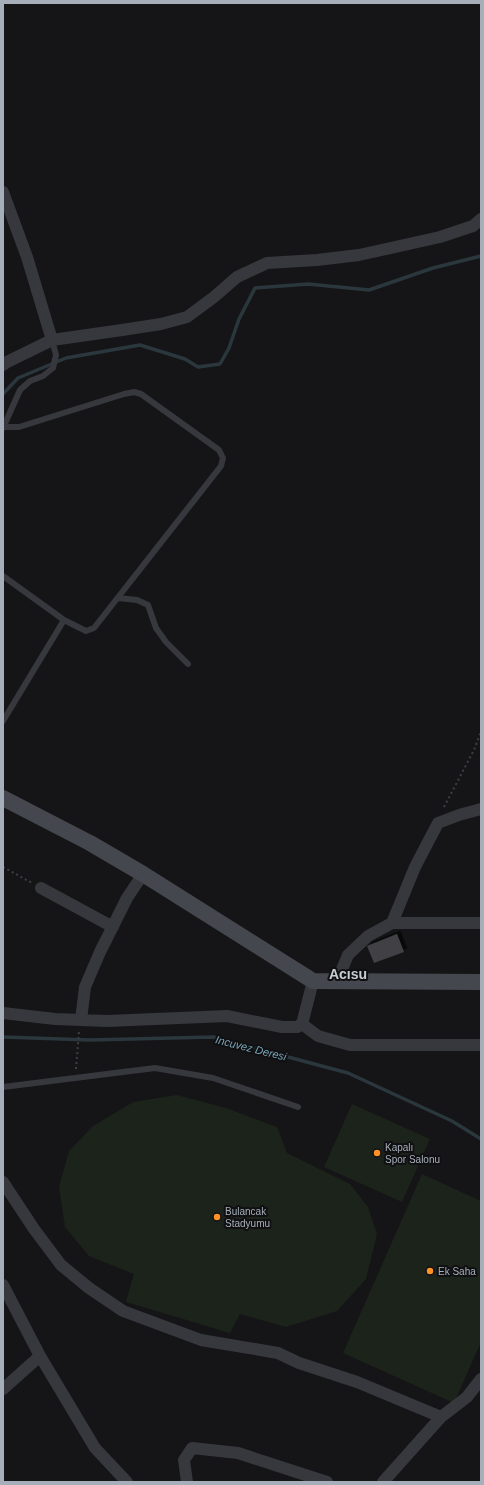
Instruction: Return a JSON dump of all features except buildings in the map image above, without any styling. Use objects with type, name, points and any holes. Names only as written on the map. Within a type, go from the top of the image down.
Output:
[{"type":"street","points":[[3,192],[27,257],[52,340]]},
{"type":"street","points":[[3,365],[52,340],[146,326],[187,317],[214,297],[237,277],[267,262],[317,260],[359,255],[440,237],[473,226],[481,219]]},
{"type":"street","points":[[3,798],[90,843],[143,874],[313,981],[481,982]]},
{"type":"street","points":[[392,923],[415,867],[438,824],[459,815],[481,809]]},
{"type":"street","points":[[80,1024],[86,987],[100,952],[127,898],[143,874]]},
{"type":"street","points":[[41,888],[113,927]]},
{"type":"street","points":[[336,981],[348,955],[368,936],[392,923],[481,923]]},
{"type":"street","points":[[3,1013],[47,1018],[80,1024],[107,1021],[227,1016],[282,1027],[297,1027],[302,1024],[313,981]]},
{"type":"street","points":[[302,1024],[318,1036],[350,1045],[481,1045]]},
{"type":"street","points":[[3,1182],[34,1229],[61,1265],[123,1311],[201,1340],[278,1353],[299,1363],[357,1382],[441,1417]]},
{"type":"street","points":[[3,1285],[40,1356],[95,1448],[127,1482]]},
{"type":"street","points":[[3,1389],[40,1356]]},
{"type":"street","points":[[383,1482],[441,1417],[468,1397],[481,1379]]},
{"type":"street","points":[[187,1482],[184,1460],[192,1448],[238,1453],[327,1482]]},
{"type":"lane","points":[[3,576],[64,620],[86,631],[94,628],[221,466],[223,458],[219,450],[141,394],[134,392],[19,427],[4,428],[20,390],[30,381],[43,376],[53,368],[56,355],[52,340]]},
{"type":"lane","points":[[118,598],[137,600],[148,605],[156,628],[166,642],[188,664]]},
{"type":"lane","points":[[3,720],[64,620]]},
{"type":"lane","points":[[3,1087],[156,1068],[213,1078],[298,1107]]},
{"type":"path","points":[[438,824],[447,799],[474,750],[481,732]]},
{"type":"path","points":[[3,867],[41,888]]},
{"type":"path","points":[[76,1064],[80,1024]]},
{"type":"shaded area","name":"Bulancak Stadyumu","points":[[177,1095],[226,1108],[277,1127],[287,1153],[350,1184],[368,1207],[377,1234],[366,1279],[337,1311],[286,1327],[240,1314],[230,1333],[126,1302],[134,1274],[89,1256],[65,1227],[59,1187],[69,1151],[93,1126],[133,1102]]},
{"type":"shaded area","name":"Kapalı Spor Salonu","points":[[352,1104],[430,1139],[402,1202],[324,1167]]},
{"type":"shaded area","name":"Ek Saha","points":[[422,1174],[481,1201],[481,1342],[454,1403],[343,1353]]},
{"type":"waterway","points":[[3,394],[18,378],[66,358],[140,345],[185,359],[198,367],[220,364],[229,348],[239,319],[255,288],[308,284],[369,290],[433,268],[481,256]]},
{"type":"waterway","name":"Incuvez Deresi","points":[[3,1037],[90,1040],[213,1037],[348,1073],[452,1121],[481,1139]]},
{"type":"place","name":"Kapalı Spor Salonu","points":[[377,1153]]},
{"type":"place","name":"Bulancak Stadyumu","points":[[217,1217]]},
{"type":"place","name":"Ek Saha","points":[[430,1271]]},
{"type":"district","name":"Acısu","points":[[348,974]]}]
